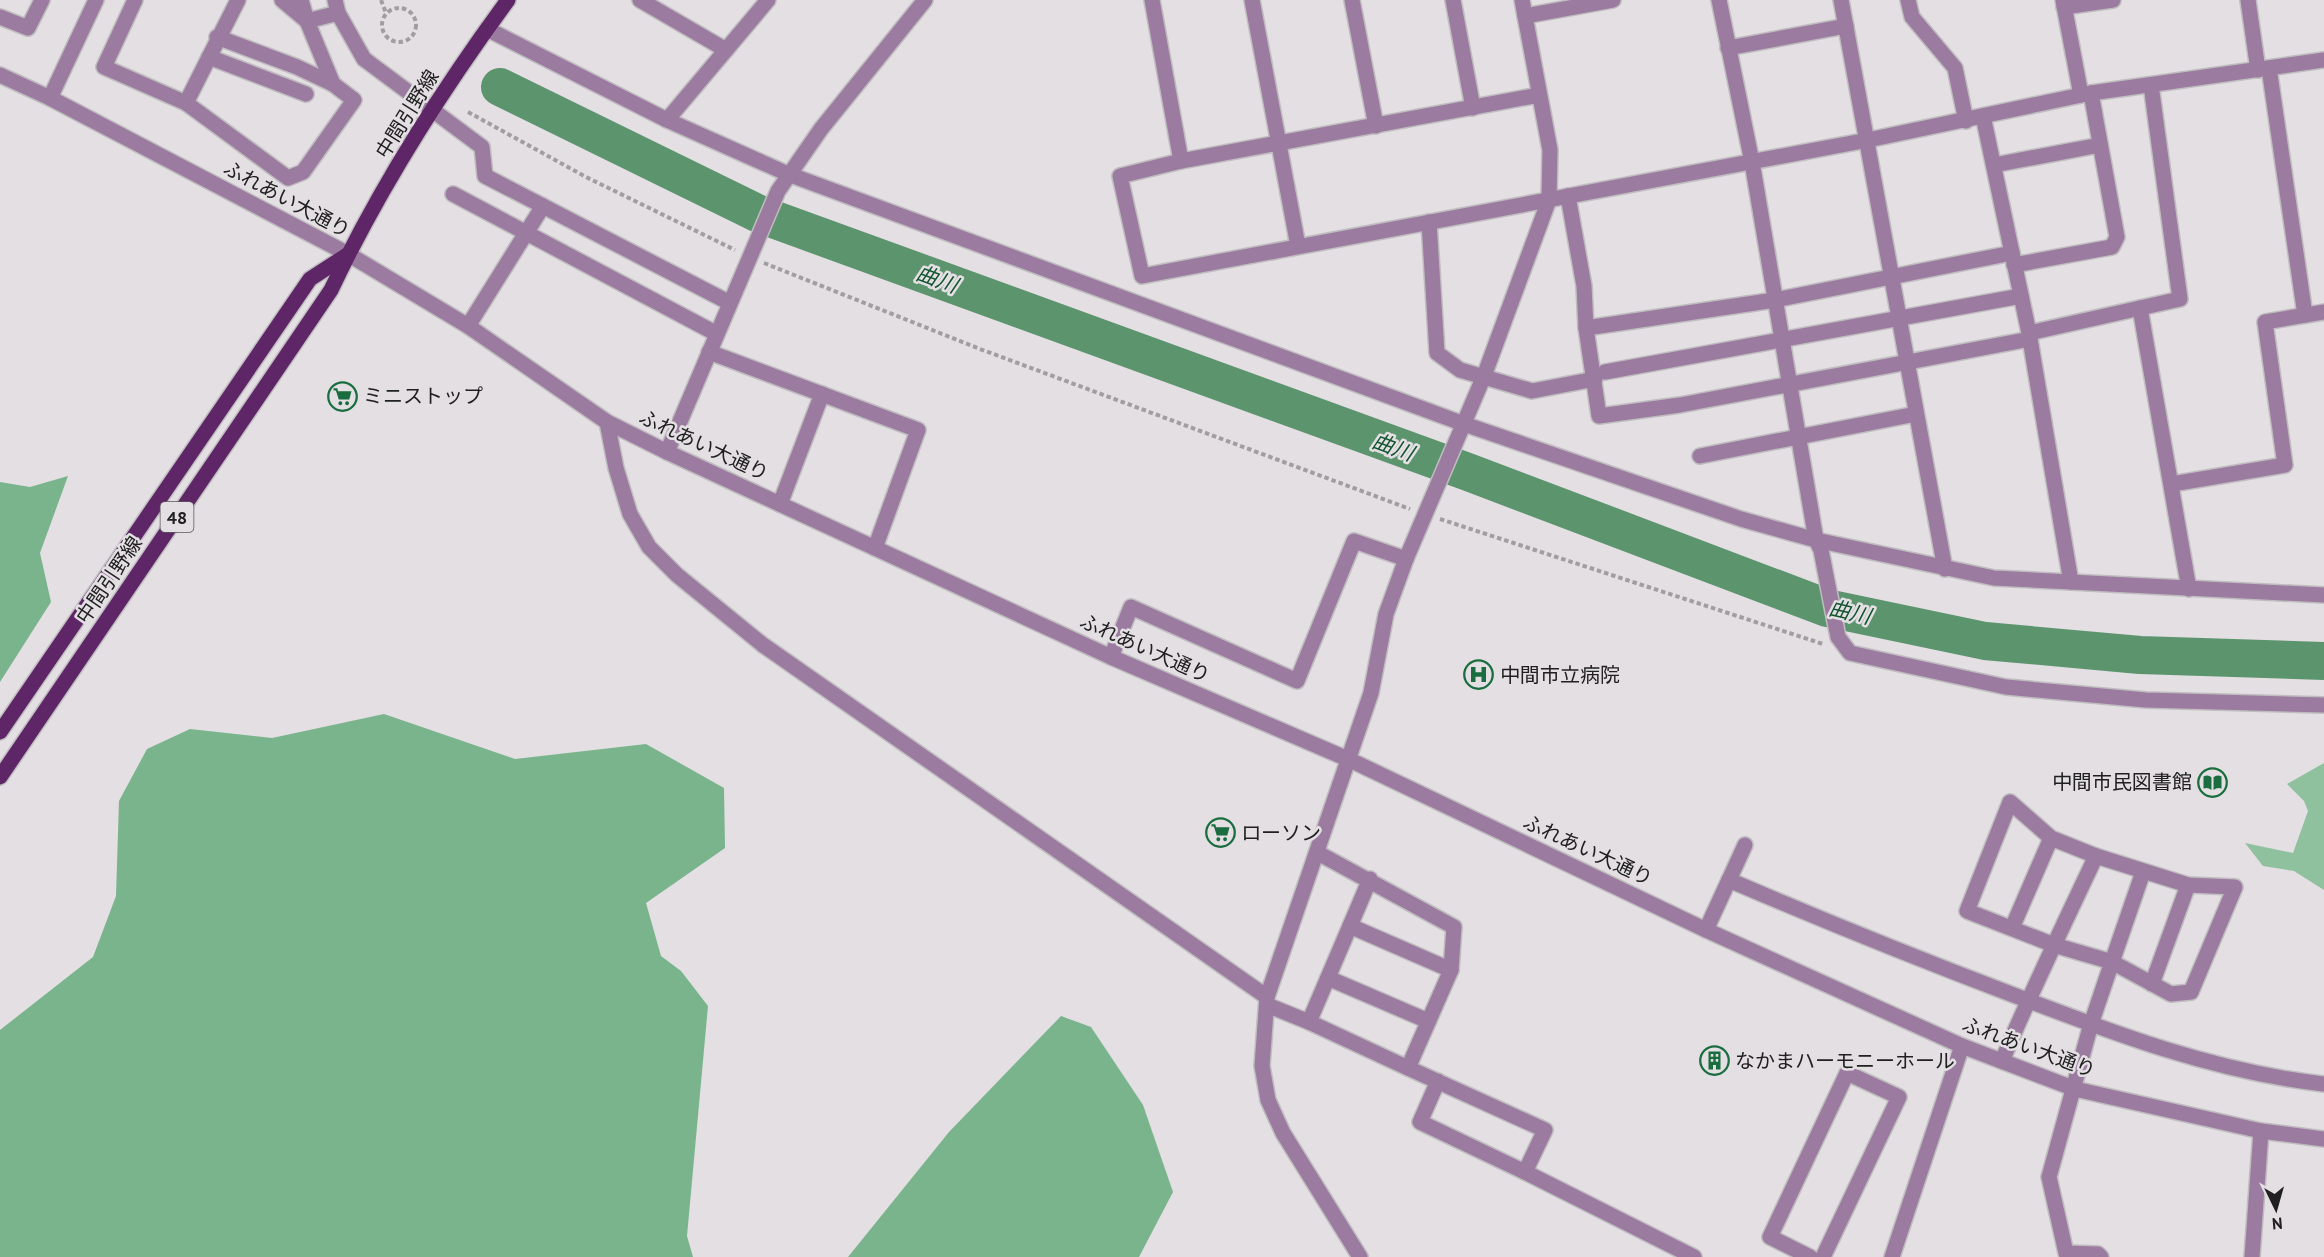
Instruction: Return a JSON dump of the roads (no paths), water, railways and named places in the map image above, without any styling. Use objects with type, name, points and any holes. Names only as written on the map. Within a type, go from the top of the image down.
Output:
[{"type":"main road","name":"中間引野線","points":[[0,777],[331,290],[348,254],[431,108],[508,0]]},
{"type":"main road","name":"中間引野線","points":[[0,732],[310,279],[348,254]]},
{"type":"street","points":[[0,17],[28,28],[42,0]]},
{"type":"street","points":[[51,98],[96,0]]},
{"type":"street","points":[[135,0],[104,67],[186,103],[288,178],[303,172],[354,100],[333,84],[297,67],[217,37]]},
{"type":"street","points":[[186,103],[217,37],[238,0]]},
{"type":"street","points":[[282,0],[307,21]]},
{"type":"street","points":[[301,0],[307,21],[333,84]]},
{"type":"street","points":[[640,0],[726,50]]},
{"type":"street","points":[[667,120],[768,0]]},
{"type":"street","points":[[667,452],[778,191],[788,174],[925,0]]},
{"type":"street","points":[[1152,0],[1181,161]]},
{"type":"street","points":[[1251,0],[1298,246]]},
{"type":"street","points":[[1352,0],[1376,126]]},
{"type":"street","points":[[1454,0],[1473,108]]},
{"type":"street","points":[[1360,1257],[1283,1133],[1268,1100],[1262,1066],[1267,1001],[1371,693],[1386,614],[1406,559],[1484,376],[1549,200],[1550,150],[1522,0]]},
{"type":"street","points":[[1525,16],[1613,0]]},
{"type":"street","points":[[1719,0],[1752,162],[1798,436],[1819,545],[1838,637],[1850,653],[2006,687],[2146,700],[2324,705]]},
{"type":"street","points":[[1842,0],[1945,569]]},
{"type":"street","points":[[1908,0],[1912,17],[1955,68],[1966,121]]},
{"type":"street","points":[[1586,328],[1775,300],[1893,274],[2112,247],[2117,237],[2100,145],[2063,3],[2113,0]]},
{"type":"street","points":[[2248,0],[2264,69],[2305,315]]},
{"type":"street","points":[[307,21],[336,7],[364,59],[482,147],[485,176],[730,303]]},
{"type":"street","points":[[1728,48],[1846,26]]},
{"type":"street","points":[[483,34],[788,174],[1464,424],[1819,545],[1994,578],[2324,595]]},
{"type":"street","points":[[208,57],[306,94]]},
{"type":"street","points":[[1539,95],[1181,161],[1120,176],[1142,276],[1868,140],[2086,94],[2324,60]]},
{"type":"street","name":"ふれあい大通り","points":[[0,75],[51,98],[348,254],[468,326],[607,422],[667,452],[1111,657],[1350,760],[1707,930],[1962,1046],[2075,1089],[2261,1131],[2324,1138]]},
{"type":"street","points":[[1568,196],[1584,286],[1586,328],[1600,376],[1599,416],[1680,405],[1906,363],[2180,299],[2151,85]]},
{"type":"street","points":[[1983,116],[2029,336],[2071,582]]},
{"type":"street","points":[[1994,165],[2100,145]]},
{"type":"street","points":[[453,194],[717,334]]},
{"type":"street","points":[[468,326],[543,206]]},
{"type":"street","points":[[1429,222],[1437,353],[1460,370],[1532,391],[1782,340],[2021,296]]},
{"type":"street","points":[[2140,308],[2189,589]]},
{"type":"street","points":[[2172,484],[2285,465],[2265,322],[2324,312]]},
{"type":"street","points":[[709,352],[918,430],[875,548]]},
{"type":"street","points":[[780,504],[822,394]]},
{"type":"street","points":[[1700,456],[1916,414]]},
{"type":"street","points":[[607,422],[616,468],[630,514],[649,547],[677,575],[762,645],[1267,1001],[1545,1130],[1525,1172]]},
{"type":"street","points":[[1111,657],[1131,607],[1297,681],[1354,541],[1406,559]]},
{"type":"street","points":[[2010,802],[2051,838],[2096,856],[2188,885],[2235,887],[2191,992],[2170,994],[2112,962],[2054,945],[1967,911],[2010,802]]},
{"type":"street","points":[[2012,928],[2051,838]]},
{"type":"street","points":[[1707,930],[1745,845]]},
{"type":"street","points":[[1318,853],[1370,879],[1454,927],[1451,970],[1408,1068]]},
{"type":"street","points":[[2002,1061],[2096,856]]},
{"type":"street","points":[[2101,1257],[2098,1254],[2066,1253],[2049,1177],[2091,1024],[2143,872]]},
{"type":"street","points":[[1309,1022],[1370,879]]},
{"type":"street","points":[[1729,880],[1851,933],[2091,1024],[2210,1064],[2283,1080],[2324,1084]]},
{"type":"street","points":[[2152,984],[2188,885]]},
{"type":"street","points":[[1350,926],[1451,970]]},
{"type":"street","points":[[1328,978],[1428,1021]]},
{"type":"street","points":[[1892,1257],[1962,1046]]},
{"type":"street","points":[[1810,1257],[1770,1237],[1847,1073],[1899,1097],[1823,1257]]},
{"type":"street","points":[[1438,1081],[1420,1122],[1694,1257]]},
{"type":"street","points":[[2252,1257],[2261,1131]]},
{"type":"waterway","name":"曲川","points":[[500,87],[759,214],[1468,472],[1827,608],[1985,641],[2140,655],[2324,661]]},
{"type":"place","name":"ミニストップ","points":[[342,396]]},
{"type":"place","name":"中間市立病院","points":[[1479,675]]},
{"type":"place","name":"中間市民図書館","points":[[2213,782]]},
{"type":"place","name":"ローソン","points":[[1220,833]]},
{"type":"place","name":"なかまハーモニーホール","points":[[1714,1061]]}]
